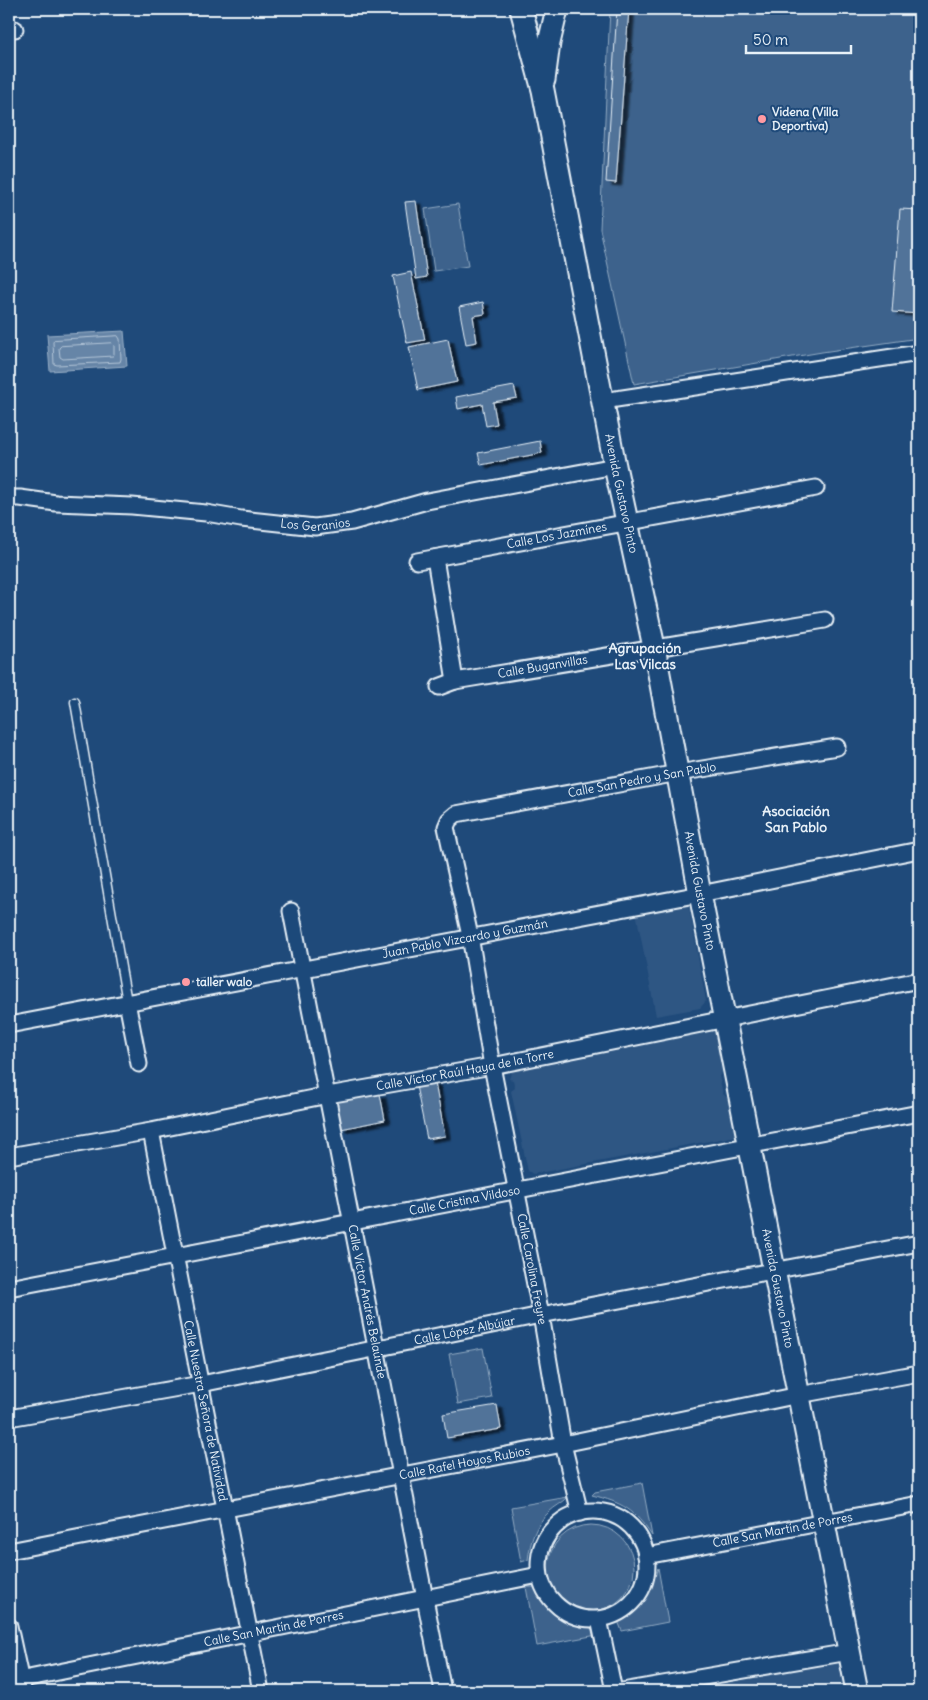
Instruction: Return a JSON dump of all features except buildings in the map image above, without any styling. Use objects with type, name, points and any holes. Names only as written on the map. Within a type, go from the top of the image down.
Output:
[{"type":"main road","name":"Avenida Gustavo Pinto","points":[[521,9],[543,90],[615,466],[654,647],[700,894],[857,1691]]},
{"type":"main road","name":"Avenida Gustavo Pinto","points":[[543,90],[549,43],[557,9]]},
{"type":"street","points":[[603,401],[919,353]]},
{"type":"street","name":"Los Geranios","points":[[9,498],[56,503],[132,506],[188,511],[315,527],[352,522],[427,501],[615,466]]},
{"type":"street","name":"Calle Los Jazmínes","points":[[417,561],[816,488]]},
{"type":"street","points":[[435,558],[455,681]]},
{"type":"street","name":"Calle Buganvillas","points":[[439,687],[455,681],[825,620]]},
{"type":"street","name":"Calle San Pedro y San Pablo","points":[[449,820],[456,814],[678,773],[836,747]]},
{"type":"street","name":"Calle Carolina Freyre","points":[[449,820],[446,828],[470,936],[492,1066],[541,1316],[563,1444],[580,1513]]},
{"type":"street","name":"Juan Pablo Vizcardo y Guzmán","points":[[9,1024],[700,894],[919,850]]},
{"type":"street","name":"Calle Víctor Andrés Belaúnde","points":[[291,911],[444,1691]]},
{"type":"street","name":"Calle Víctor Raúl Haya de la Torre","points":[[9,1156],[151,1131],[328,1095],[492,1066],[919,980]]},
{"type":"street","points":[[127,1002],[139,1064]]},
{"type":"street","name":"Calle Cristina Vildoso","points":[[9,1288],[919,1113]]},
{"type":"street","name":"Calle Nuestra Señora de Natividad","points":[[151,1131],[261,1691]]},
{"type":"street","name":"Calle López Albújar","points":[[9,1418],[201,1384],[919,1243]]},
{"type":"street","name":"Calle Rafel Hoyos Rubios","points":[[9,1551],[919,1373]]},
{"type":"street","name":"Calle San Martín de Porres","points":[[646,1556],[919,1504]]},
{"type":"street","points":[[602,1512],[622,1520],[638,1535],[646,1556],[646,1578],[636,1598],[620,1612],[599,1619],[578,1617],[559,1608],[546,1593],[539,1575],[539,1555],[546,1537],[560,1522],[580,1513],[602,1512]]},
{"type":"street","name":"Calle San Martín de Porres","points":[[17,1684],[249,1633],[539,1575]]},
{"type":"street","points":[[599,1619],[614,1691]]},
{"type":"street","points":[[9,1626],[17,1684]]},
{"type":"street","points":[[622,1691],[849,1652]]},
{"type":"lane","points":[[75,702],[127,1002]]},
{"type":"shaded area","name":"Videna (Villa Deportiva)","points":[[610,9],[919,9],[919,338],[822,352],[634,384],[600,229]]},
{"type":"shaded area","points":[[458,204],[468,266],[434,271],[425,209]]},
{"type":"shaded area","points":[[684,903],[689,907],[706,1001],[700,1008],[656,1016],[636,912]]},
{"type":"shaded area","points":[[715,1031],[723,1071],[719,1076],[723,1094],[729,1099],[736,1136],[533,1174],[528,1171],[511,1091],[515,1088],[513,1080],[509,1079],[512,1071]]},
{"type":"shaded area","points":[[483,1348],[492,1398],[458,1404],[449,1354]]},
{"type":"shaded area","points":[[642,1483],[652,1536],[639,1519],[627,1508],[592,1495],[595,1492]]},
{"type":"shaded area","points":[[568,1497],[540,1522],[532,1540],[528,1560],[521,1562],[511,1507]]},
{"type":"shaded area","points":[[583,1525],[599,1525],[608,1528],[622,1537],[631,1551],[634,1568],[631,1585],[622,1599],[608,1608],[599,1611],[583,1611],[567,1604],[555,1592],[548,1576],[548,1560],[555,1544],[567,1532]]},
{"type":"shaded area","points":[[658,1568],[668,1622],[622,1631],[618,1621],[640,1606],[652,1586]]},
{"type":"shaded area","points":[[526,1587],[534,1587],[548,1608],[560,1618],[576,1625],[591,1628],[597,1635],[537,1646]]},
{"type":"shaded area","points":[[841,1661],[846,1691],[687,1691],[687,1689]]},
{"type":"water","points":[[124,331],[127,366],[50,371],[47,335]]},
{"type":"place","name":"Videna (Villa Deportiva)","points":[[762,119]]},
{"type":"place","name":"taller walo","points":[[186,982]]},
{"type":"district","name":"Agrupación Las Vilcas","points":[[645,656]]},
{"type":"district","name":"Asociación San Pablo","points":[[796,820]]}]
